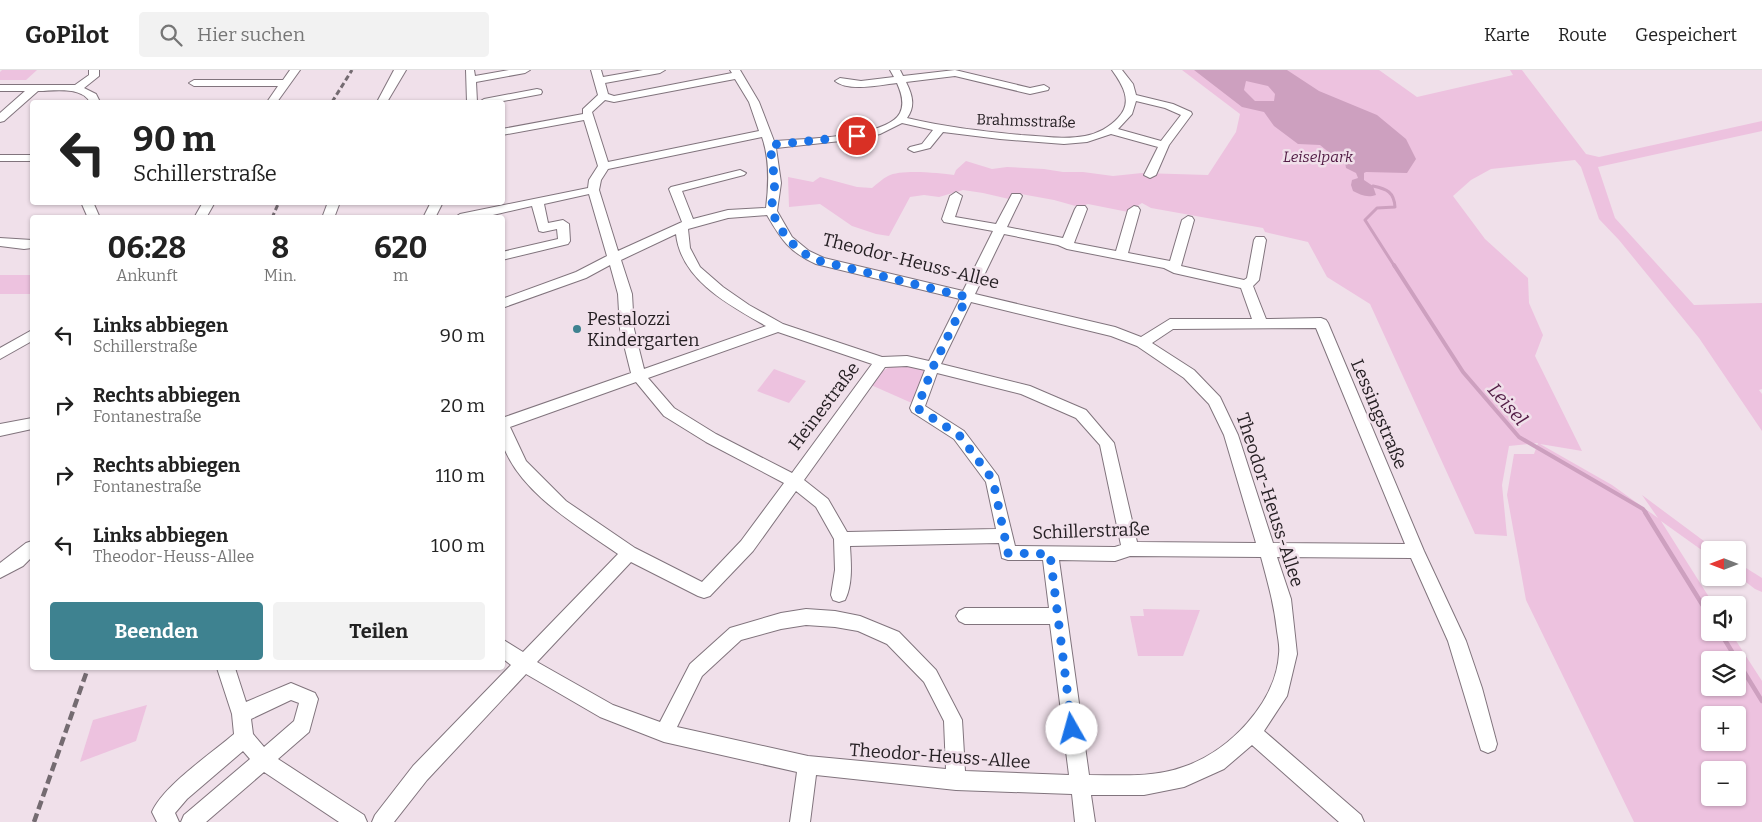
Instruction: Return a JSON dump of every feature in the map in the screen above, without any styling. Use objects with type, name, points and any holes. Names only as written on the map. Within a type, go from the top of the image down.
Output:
[{"type":"street","points":[[77,88],[94,76],[94,70]]},
{"type":"street","points":[[273,100],[295,70]]},
{"type":"street","points":[[383,100],[398,72],[401,70]]},
{"type":"street","points":[[472,100],[470,75],[525,70]]},
{"type":"street","points":[[603,96],[598,76],[660,70]]},
{"type":"street","points":[[666,70],[674,88]]},
{"type":"street","points":[[770,145],[875,134],[901,120],[906,111],[907,96],[901,80],[894,70]]},
{"type":"street","points":[[1117,70],[1126,80],[1133,97],[1169,106],[1187,114],[1164,145],[1150,175]]},
{"type":"street","points":[[505,303],[581,275],[613,258],[686,226],[728,214],[771,211],[775,183],[770,145],[754,102],[736,72],[674,88],[614,99],[603,96]]},
{"type":"street","points":[[840,81],[861,84],[955,72],[1030,91],[1044,88]]},
{"type":"street","points":[[194,83],[286,83]]},
{"type":"street","points":[[0,88],[77,88],[92,96],[94,100]]},
{"type":"street","points":[[0,119],[35,88]]},
{"type":"street","points":[[495,100],[537,92]]},
{"type":"street","points":[[603,96],[587,111],[604,166]]},
{"type":"street","name":"Brahmsstraße","points":[[901,120],[939,130],[973,134],[1058,140],[1093,138],[1110,130],[1128,115],[1133,97]]},
{"type":"street","points":[[505,131],[588,116]]},
{"type":"street","points":[[914,149],[926,146],[939,130]]},
{"type":"street","points":[[1110,130],[1164,145]]},
{"type":"street","points":[[765,133],[604,166],[595,180],[593,190],[625,294],[627,329],[640,376],[669,412],[711,438],[794,481],[822,503],[842,539],[843,570],[839,595]]},
{"type":"street","points":[[0,158],[30,158]]},
{"type":"street","points":[[740,173],[675,189],[686,226],[684,248],[695,269],[718,290],[744,308],[778,327],[882,362]]},
{"type":"street","points":[[474,215],[593,190]]},
{"type":"street","points":[[956,196],[948,218],[1168,265],[1174,269],[1246,284],[1253,280],[1260,240]]},
{"type":"street","points":[[842,539],[1006,536],[993,480],[959,435],[917,408],[933,367],[1016,196]]},
{"type":"street","points":[[505,255],[564,241],[562,224],[543,228],[537,201]]},
{"type":"street","points":[[1068,245],[1081,208]]},
{"type":"street","points":[[1121,256],[1134,210]]},
{"type":"street","name":"Theodor-Heuss-Allee","points":[[505,649],[524,664],[607,711],[664,733],[808,765],[956,780],[1079,785],[1144,785],[1184,776],[1217,762],[1252,733],[1278,696],[1288,654],[1282,600],[1231,435],[1215,400],[1189,374],[1142,343],[1115,332],[820,261],[805,254],[787,239],[771,211]]},
{"type":"street","points":[[1174,269],[1188,220]]},
{"type":"street","points":[[0,242],[30,244]]},
{"type":"street","points":[[1246,284],[1261,324]]},
{"type":"street","name":"Lessingstraße","points":[[1142,343],[1170,324],[1321,323],[1416,550]]},
{"type":"street","points":[[505,423],[778,327]]},
{"type":"street","points":[[0,354],[30,336]]},
{"type":"street","name":"Heinestraße","points":[[505,431],[520,465],[560,505],[629,553],[704,591],[747,546],[882,362],[907,361],[1025,390],[1074,409],[1081,414],[1106,443],[1130,549]]},
{"type":"street","points":[[0,430],[30,424]]},
{"type":"street","name":"Schillerstraße","points":[[1006,536],[1008,553],[1115,554],[1130,549],[1267,549]]},
{"type":"street","points":[[1267,549],[1416,550],[1457,641],[1473,688],[1488,744]]},
{"type":"street","points":[[0,571],[18,561],[30,550]]},
{"type":"street","points":[[382,822],[420,773],[629,553]]},
{"type":"street","points":[[1050,554],[1085,822]]},
{"type":"street","points":[[965,616],[1058,616]]},
{"type":"street","points":[[664,733],[696,670],[736,634],[798,618],[835,619],[860,624],[893,638],[930,676],[953,720],[956,780]]},
{"type":"street","points":[[227,670],[240,714],[244,738],[264,761],[357,822]]},
{"type":"street","points":[[191,822],[264,761],[302,726],[309,699],[291,690],[240,714]]},
{"type":"street","points":[[1252,733],[1354,822]]},
{"type":"street","points":[[169,822],[162,812],[180,792],[204,774],[244,738]]},
{"type":"street","points":[[796,819],[808,765]]},
{"type":"green space","points":[[2,70],[37,70],[26,80],[0,80],[0,72]]},
{"type":"green space","name":"Leiselpark","points":[[1182,70],[1379,70],[1417,97],[1513,75],[1510,70],[1522,70],[1586,154],[1599,157],[1762,121],[1762,131],[1598,167],[1615,218],[1694,305],[1762,303],[1762,389],[1759,390],[1762,394],[1762,431],[1699,338],[1619,240],[1599,219],[1581,167],[1575,160],[1491,169],[1471,180],[1453,196],[1485,239],[1528,278],[1529,303],[1543,335],[1535,356],[1582,451],[1540,444],[1612,485],[1658,518],[1642,495],[1704,541],[1701,541],[1701,550],[1661,521],[1708,596],[1701,596],[1701,641],[1736,641],[1743,651],[1701,651],[1701,696],[1746,696],[1746,656],[1762,681],[1762,822],[1634,822],[1526,600],[1507,495],[1514,454],[1534,454],[1538,443],[1509,446],[1502,485],[1507,536],[1475,534],[1370,304],[1327,277],[1308,242],[1265,232],[1263,228],[1151,208],[1142,203],[1128,212],[1088,204],[1079,207],[1021,194],[1009,199],[963,190],[939,197],[924,195],[910,197],[889,236],[852,226],[820,204],[789,207],[788,177],[813,182],[820,177],[857,187],[872,188],[888,176],[894,174],[920,172],[954,175],[956,170],[966,161],[992,169],[1007,167],[1044,169],[1113,176],[1142,173],[1208,175],[1236,132],[1240,114]]},
{"type":"green space","points":[[0,275],[30,275],[30,294],[0,294]]},
{"type":"green space","points":[[893,365],[921,367],[926,371],[914,404],[871,385],[881,372]]},
{"type":"green space","points":[[774,369],[806,381],[789,403],[757,391]]},
{"type":"green space","points":[[1746,568],[1762,578],[1762,592],[1746,582]]},
{"type":"green space","points":[[1143,609],[1200,610],[1183,656],[1138,656],[1130,616],[1144,616]]},
{"type":"green space","points":[[147,705],[136,741],[80,762],[93,720]]},
{"type":"shaded area","points":[[1194,70],[1287,70],[1319,91],[1377,115],[1406,139],[1416,159],[1407,173],[1364,173],[1364,180],[1373,186],[1376,195],[1364,196],[1353,191],[1352,180],[1358,178],[1356,173],[1346,168],[1345,162],[1337,159],[1320,145],[1298,144],[1274,126],[1264,112],[1242,107]],"holes":[[[1246,81],[1268,86],[1275,94],[1274,101],[1255,101],[1244,90]]]},
{"type":"waterway","name":"Leisel","points":[[1373,186],[1389,192],[1395,207],[1377,208],[1365,220],[1395,267]]},
{"type":"waterway","name":"Leisel","points":[[1394,265],[1463,372],[1519,437],[1643,509],[1646,513]]},
{"type":"waterway","name":"Leisel","points":[[1645,512],[1701,602]]},
{"type":"waterway","name":"Leisel","points":[[1725,641],[1732,651]]},
{"type":"waterway","name":"Leisel","points":[[1746,675],[1762,701]]},
{"type":"railway","points":[[333,100],[352,70]]},
{"type":"railway","points":[[273,215],[278,205]]},
{"type":"railway","points":[[34,822],[87,670]]},
{"type":"place","name":"Pestalozzi Kindergarten","points":[[577,329]]},
{"type":"route","points":[[857,136],[770,145],[775,183],[773,208],[771,211],[787,239],[805,254],[820,261],[967,297],[933,367],[917,408],[959,435],[993,480],[1008,553],[1050,554],[1072,729]]}]
